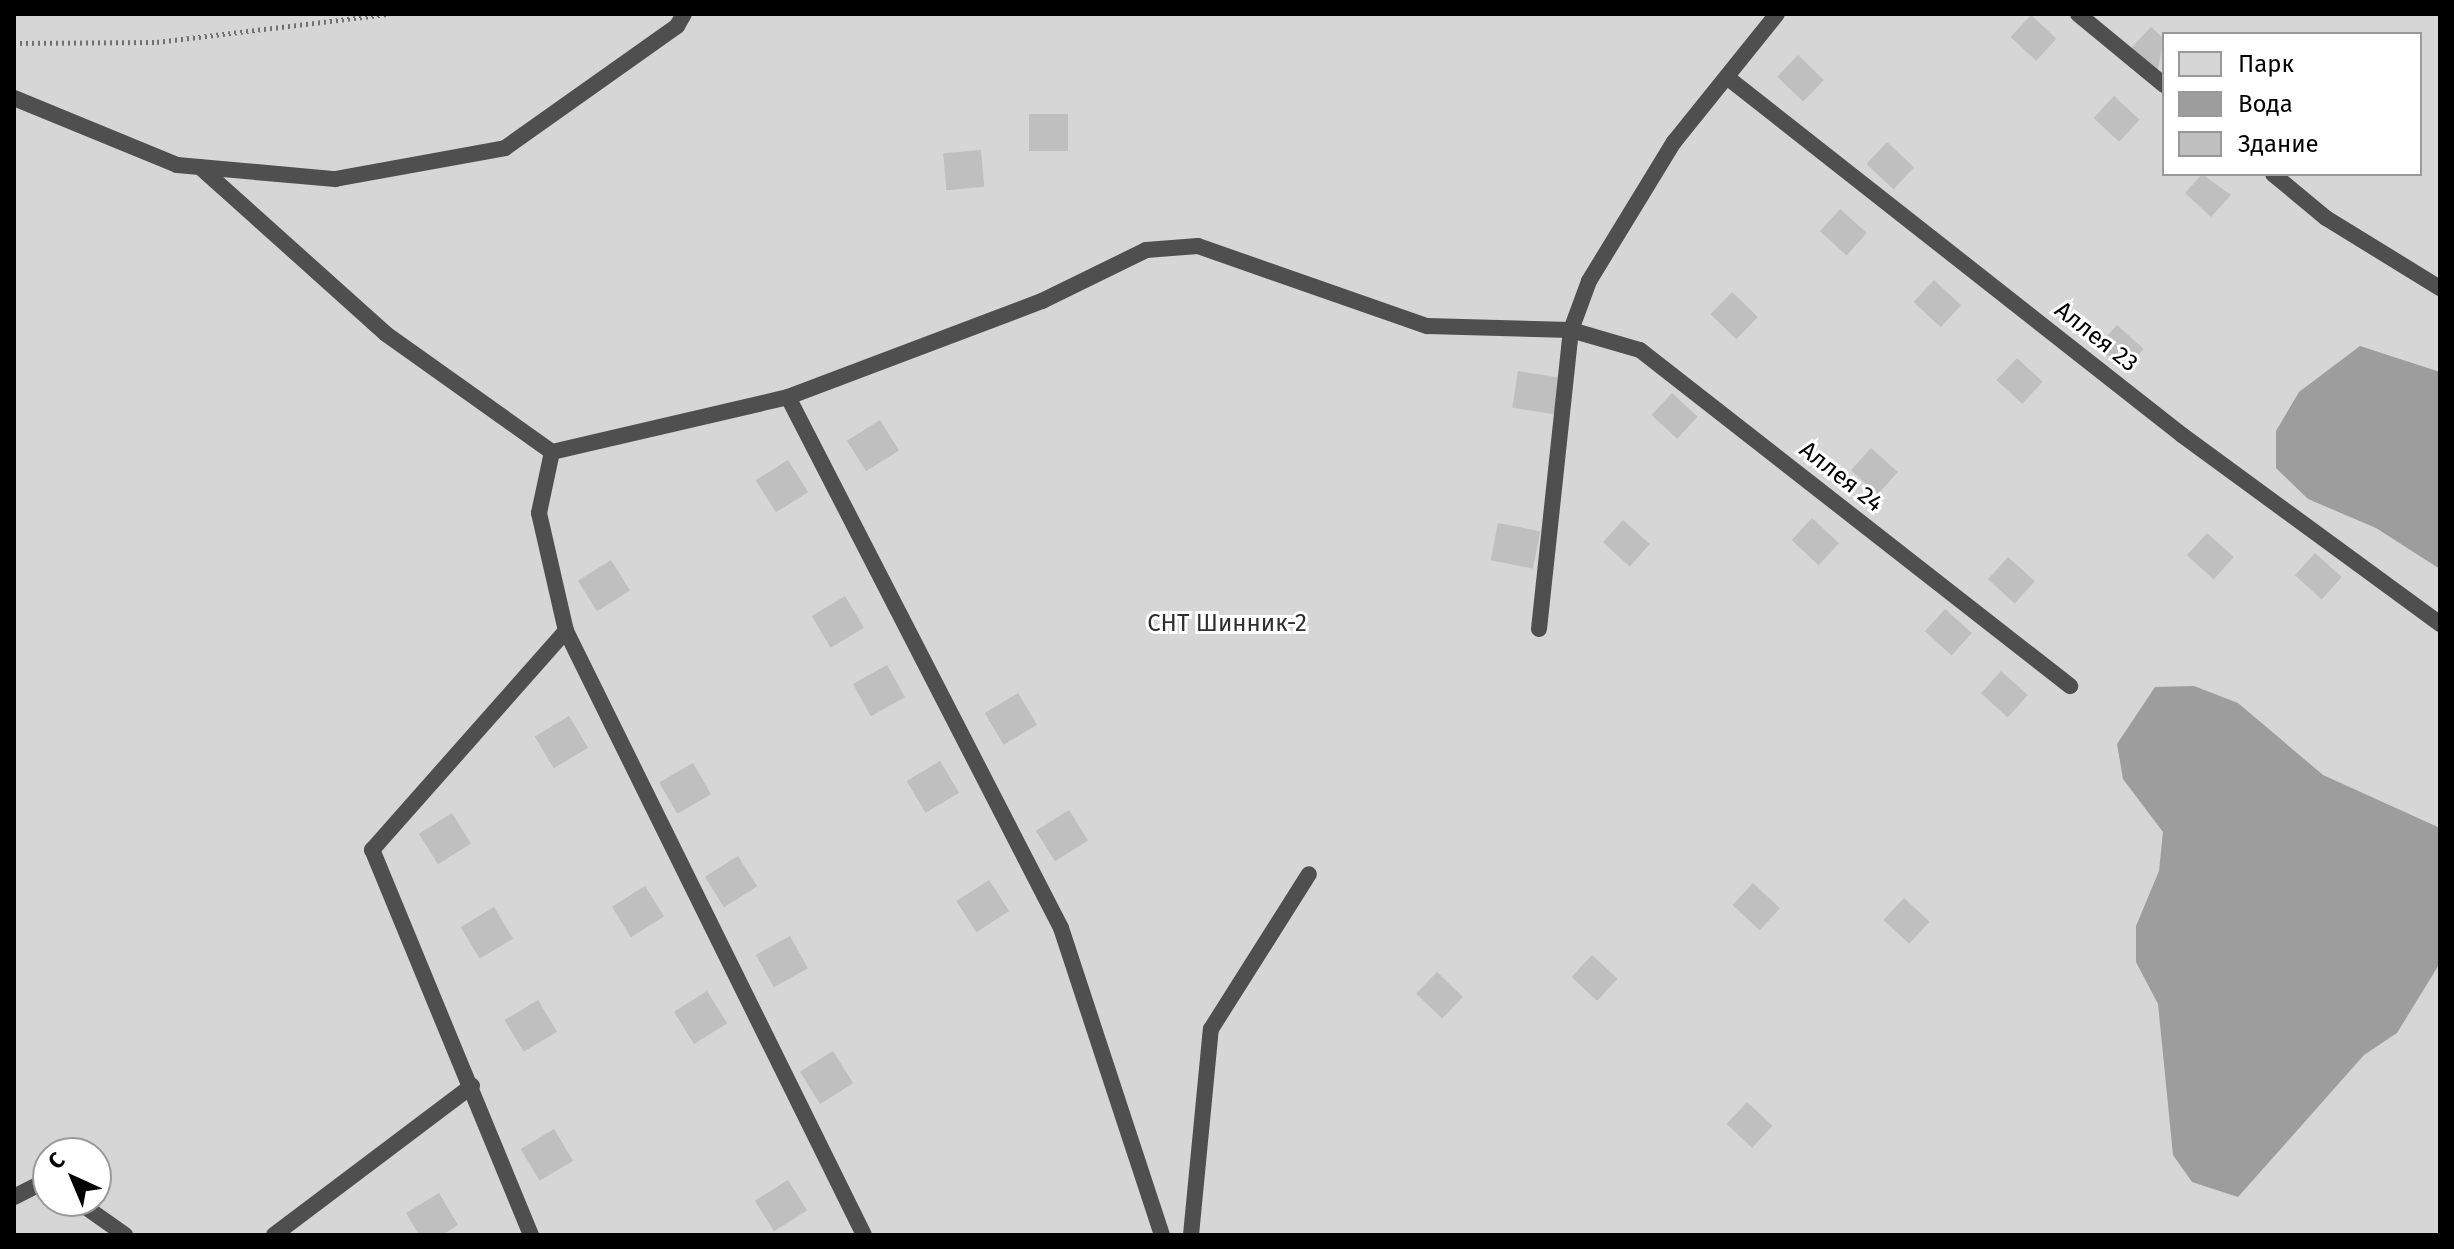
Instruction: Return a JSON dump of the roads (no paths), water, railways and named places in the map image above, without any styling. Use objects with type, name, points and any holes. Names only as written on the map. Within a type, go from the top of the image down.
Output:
[{"type":"lane","points":[[14,98],[177,165],[335,179],[505,148],[677,26],[684,14]]},
{"type":"lane","points":[[1539,629],[1571,330],[1589,281],[1674,142],[1777,14]]},
{"type":"lane","points":[[2078,14],[2162,83]]},
{"type":"lane","name":"Аллея 23","points":[[1728,78],[2182,435],[2440,624]]},
{"type":"lane","points":[[200,167],[386,334],[552,452],[539,513],[566,631],[864,1235]]},
{"type":"lane","points":[[2275,176],[2326,218],[2440,288]]},
{"type":"lane","name":"Аллея 24","points":[[552,452],[788,397],[1042,301],[1100,268],[1172,248],[1198,246],[1427,326],[1571,330],[1640,350],[2070,686]]},
{"type":"lane","points":[[788,397],[1061,928],[1162,1235]]},
{"type":"lane","points":[[531,1235],[372,850],[566,631]]},
{"type":"lane","points":[[1191,1235],[1211,1029],[1309,874]]},
{"type":"lane","points":[[274,1235],[472,1086]]},
{"type":"lane","points":[[14,1197],[32,1188]]},
{"type":"lane","points":[[100,1217],[125,1235]]},
{"type":"water","points":[[2360,346],[2440,372],[2440,569],[2376,528],[2308,499],[2276,468],[2276,431],[2299,392]]},
{"type":"water","points":[[2194,686],[2238,703],[2323,775],[2440,828],[2440,963],[2397,1033],[2364,1055],[2238,1197],[2192,1182],[2173,1155],[2158,1004],[2136,962],[2136,926],[2159,871],[2163,832],[2123,779],[2117,744],[2155,687]]},
{"type":"park label","name":"СНТ Шинник-2","points":[[1227,624]]}]
